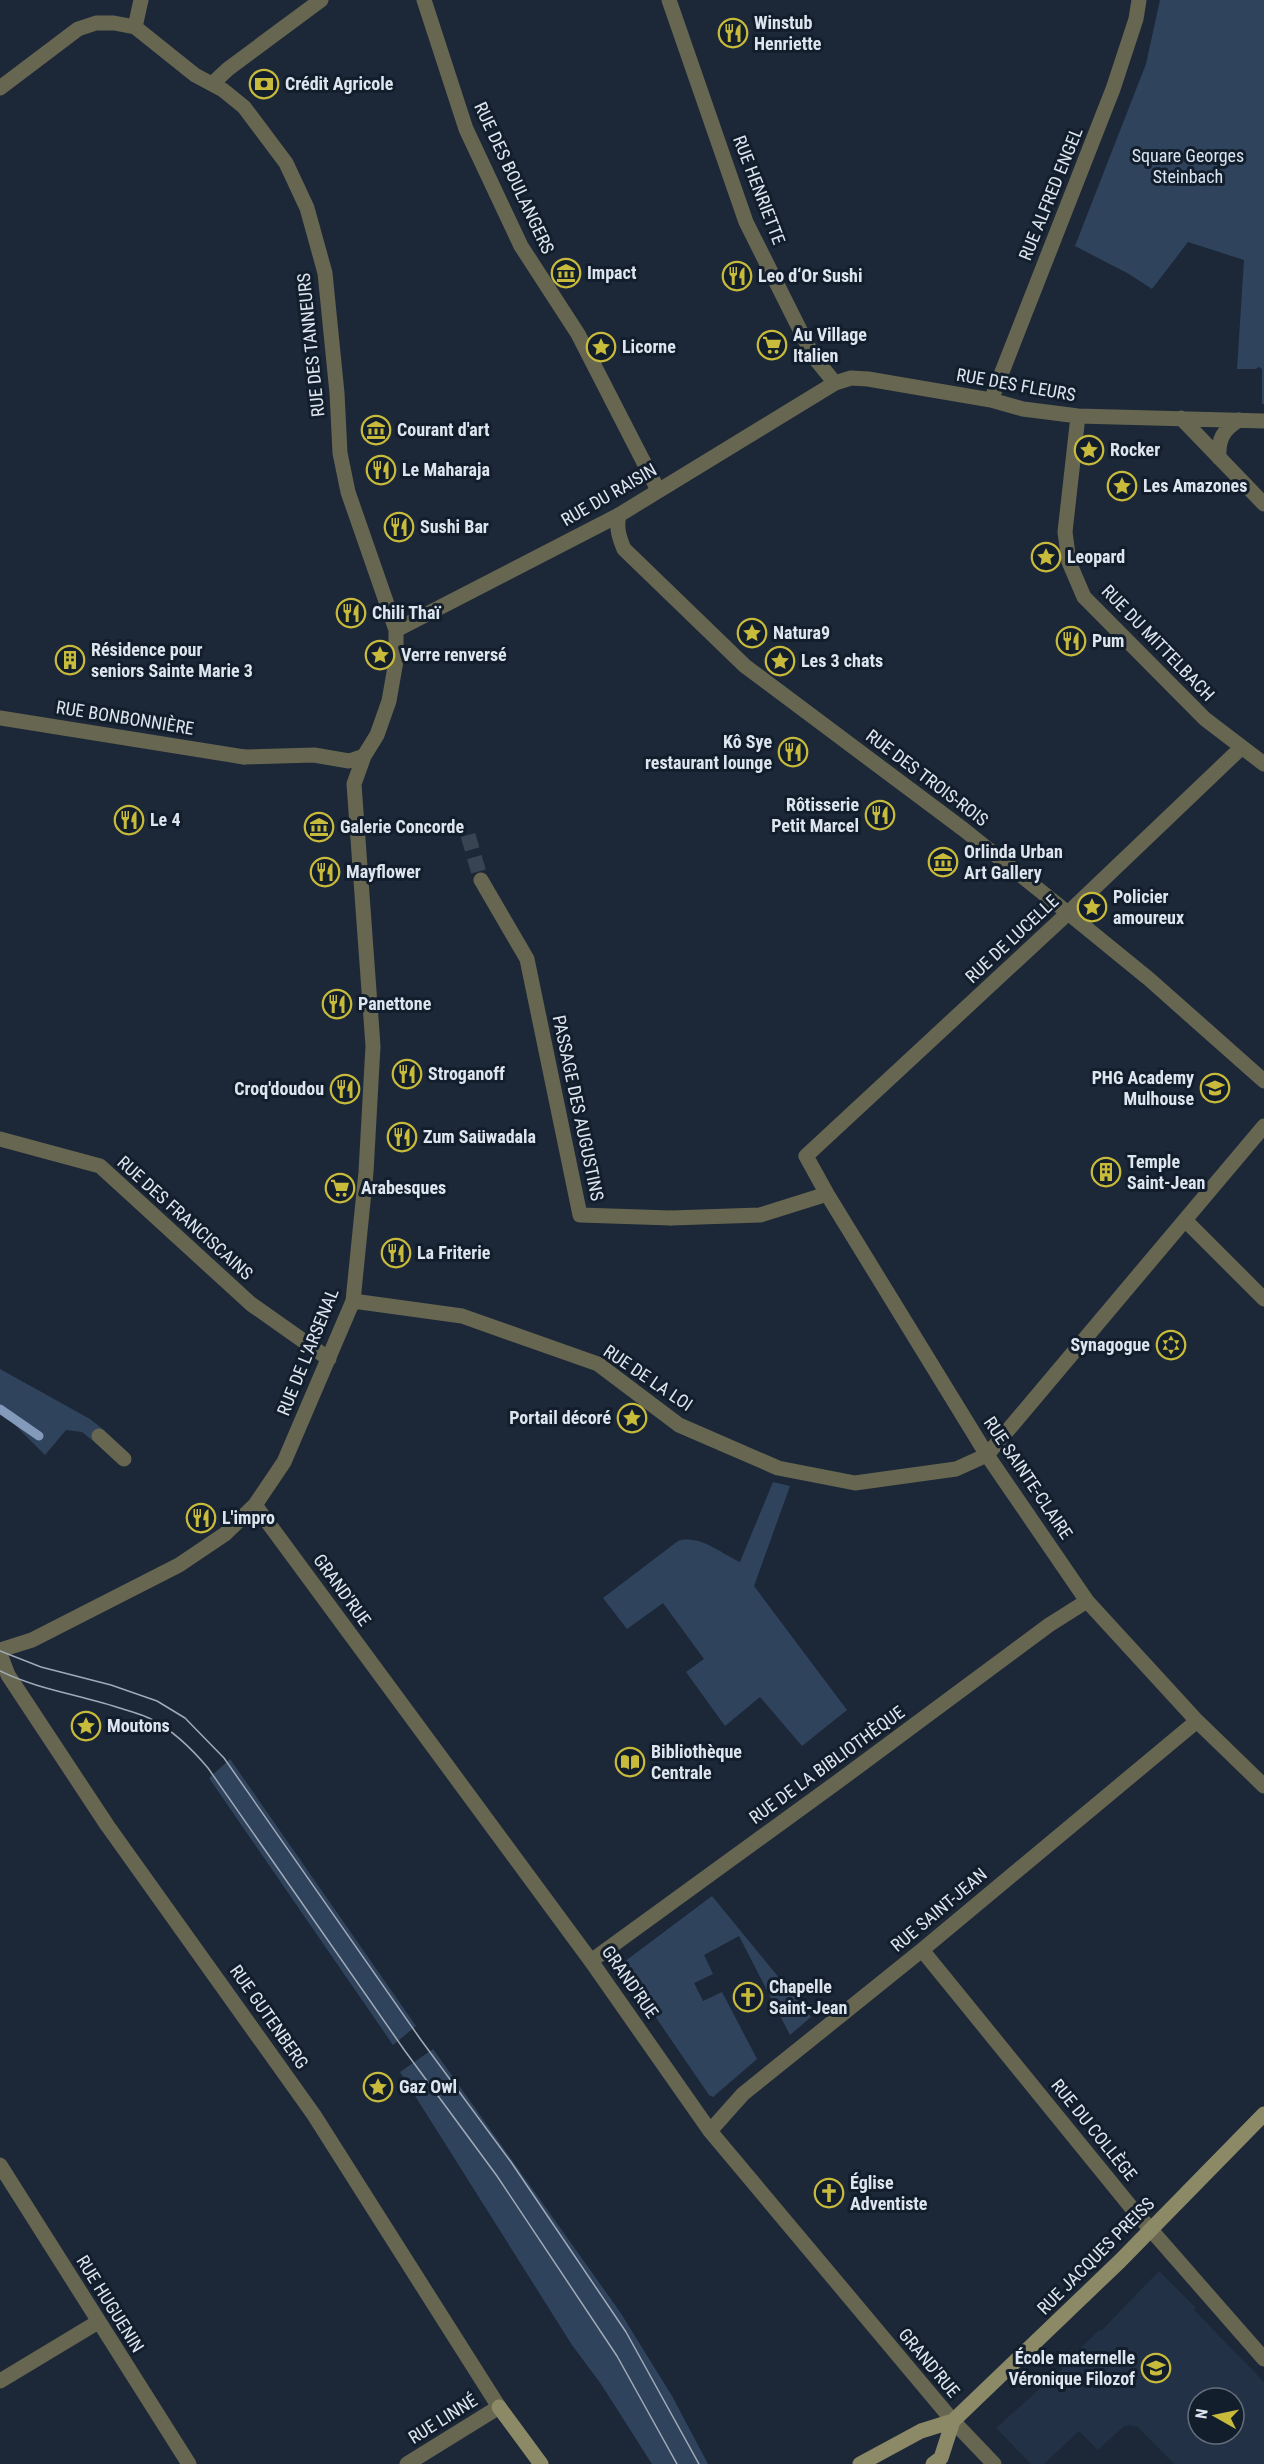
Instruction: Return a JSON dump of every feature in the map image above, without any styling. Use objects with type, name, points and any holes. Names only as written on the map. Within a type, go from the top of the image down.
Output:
[{"type":"main road","name":"RUE JACQUES PREISS","points":[[860,2464],[921,2431],[953,2421],[1087,2294],[1264,2114]]},
{"type":"main road","points":[[499,2407],[541,2464]]},
{"type":"main road","name":"RUE JACQUES PREISS","points":[[933,2464],[941,2458],[953,2421]]},
{"type":"street","points":[[0,88],[78,29],[96,23],[114,23],[135,27],[141,0]]},
{"type":"street","points":[[212,84],[228,69],[321,0]]},
{"type":"street","name":"RUE DES BOULANGERS","points":[[424,0],[466,129],[521,246],[578,334],[658,490]]},
{"type":"street","name":"RUE HENRIETTE","points":[[669,0],[746,222],[813,356],[835,383]]},
{"type":"street","name":"RUE ALFRED ENGEL","points":[[991,400],[1113,89],[1136,19],[1139,0]]},
{"type":"street","name":"RUE DES TANNEURS","points":[[135,27],[195,75],[244,107],[286,163],[307,208],[325,273],[337,393],[340,453],[348,492],[396,630],[396,661],[389,701],[377,735],[364,756]]},
{"type":"street","name":"RUE DES FLEURS","points":[[835,383],[860,378],[991,400],[1023,409],[1078,416],[1264,421]]},
{"type":"street","name":"RUE DU RAISIN","points":[[396,630],[619,515],[835,383]]},
{"type":"street","name":"RUE DU MITTELBACH","points":[[1078,416],[1065,532],[1069,562],[1084,597],[1205,719],[1264,764]]},
{"type":"street","points":[[1181,418],[1264,504]]},
{"type":"street","points":[[1219,458],[1218,446],[1222,435],[1227,427],[1239,420]]},
{"type":"street","name":"RUE DES TROIS-ROIS","points":[[619,515],[618,531],[624,549],[745,666],[963,829],[1149,979],[1250,1071],[1264,1081]]},
{"type":"street","name":"RUE BONBONNIÈRE","points":[[0,718],[244,757],[314,755],[349,761],[364,756]]},
{"type":"street","name":"RUE DE LUCELLE","points":[[806,1155],[1068,913],[1241,748]]},
{"type":"street","name":"RUE DE L'ARSENAL","points":[[0,1652],[32,1640],[179,1565],[225,1534],[255,1505],[284,1462],[353,1301],[366,1172],[373,1046],[354,798],[357,772],[364,756]]},
{"type":"street","name":"PASSAGE DES AUGUSTINS","points":[[481,880],[527,958],[580,1215],[671,1218],[760,1215],[827,1194]]},
{"type":"street","points":[[987,1455],[1264,1126]]},
{"type":"street","name":"RUE DES FRANCISCAINS","points":[[0,1139],[100,1166],[250,1304],[329,1359]]},
{"type":"street","name":"RUE SAINTE-CLAIRE","points":[[806,1155],[827,1194],[987,1455],[1087,1601],[1197,1721],[1264,1786]]},
{"type":"street","points":[[1185,1220],[1264,1299]]},
{"type":"street","name":"RUE DE LA LOI","points":[[353,1301],[462,1316],[598,1364],[679,1425],[778,1468],[855,1483],[956,1469],[987,1455]]},
{"type":"street","points":[[99,1436],[124,1459]]},
{"type":"street","name":"GRAND'RUE","points":[[255,1505],[591,1961],[710,2131],[953,2421],[994,2464]]},
{"type":"street","name":"RUE DE LA BIBLIOTHÈQUE","points":[[591,1961],[837,1783],[1049,1625],[1087,1601]]},
{"type":"street","name":"RUE GUTENBERG","points":[[0,1652],[8,1675],[108,1825],[314,2115],[499,2407]]},
{"type":"street","name":"RUE SAINT-JEAN","points":[[710,2131],[743,2094],[922,1950],[1197,1721]]},
{"type":"street","name":"RUE DU COLLÈGE","points":[[922,1950],[1150,2229],[1264,2359]]},
{"type":"street","name":"RUE HUGUENIN","points":[[0,2164],[189,2464]]},
{"type":"street","points":[[0,2381],[98,2322]]},
{"type":"street","name":"RUE LINNÉ","points":[[407,2464],[499,2407]]},
{"type":"shaded area","name":"École maternelle Véronique Filozof","points":[[1159,2271],[1264,2382],[1264,2464],[1174,2464],[1138,2427],[1130,2425],[1123,2427],[1098,2450],[1079,2431],[1044,2464],[1031,2464],[996,2428],[1062,2369],[1061,2367],[1099,2330],[1101,2331]]},
{"type":"green space","name":"Square Georges Steinbach","points":[[1160,0],[1264,0],[1264,404],[1262,404],[1262,369],[1259,367],[1237,369],[1244,260],[1188,242],[1152,289],[1129,274],[1075,246],[1146,64]]},
{"type":"green space","points":[[0,1369],[90,1419],[105,1431],[93,1441],[82,1432],[66,1430],[45,1455],[13,1423],[0,1414]]},
{"type":"green space","points":[[773,1482],[790,1486],[754,1586],[847,1710],[802,1746],[760,1697],[725,1726],[686,1672],[704,1659],[663,1603],[627,1629],[603,1598],[678,1541],[702,1542],[740,1562]]},
{"type":"green space","points":[[230,1759],[416,2026],[393,2045],[209,1778]]},
{"type":"green space","points":[[712,1896],[811,2017],[790,2035],[739,1936],[704,1955],[713,1974],[694,1983],[703,2001],[722,1992],[757,2059],[713,2097],[709,2095],[620,1965]]},
{"type":"green space","points":[[433,2049],[620,2312],[672,2396],[708,2464],[652,2464],[601,2384],[572,2345],[400,2072]]},
{"type":"waterway","points":[[0,1409],[39,1436]]},
{"type":"tunnel","points":[[468,835],[481,880]]},
{"type":"tram line","points":[[0,1651],[41,1667],[111,1685],[157,1701],[185,1718],[224,1758],[421,2040],[511,2162],[626,2332],[699,2464]]},
{"type":"tram line","points":[[0,1671],[45,1688],[108,1704],[150,1718],[176,1735],[208,1768],[405,2051],[497,2176],[617,2356],[677,2464]]},
{"type":"place","name":"Winstub Henriette","points":[[733,33]]},
{"type":"place","name":"Crédit Agricole","points":[[264,84]]},
{"type":"place","name":"Impact","points":[[566,273]]},
{"type":"place","name":"Leo d‘Or Sushi","points":[[737,276]]},
{"type":"place","name":"Au Village Italien","points":[[772,345]]},
{"type":"place","name":"Licorne","points":[[601,347]]},
{"type":"place","name":"Courant d'art","points":[[376,430]]},
{"type":"place","name":"Rocker","points":[[1089,450]]},
{"type":"place","name":"Le Maharaja","points":[[381,470]]},
{"type":"place","name":"Les Amazones","points":[[1122,486]]},
{"type":"place","name":"Sushi Bar","points":[[399,527]]},
{"type":"place","name":"Leopard","points":[[1046,557]]},
{"type":"place","name":"Chili Thaï","points":[[351,613]]},
{"type":"place","name":"Natura9","points":[[752,633]]},
{"type":"place","name":"Pum","points":[[1071,641]]},
{"type":"place","name":"Verre renversé","points":[[380,655]]},
{"type":"place","name":"Résidence pour seniors Sainte Marie 3","points":[[70,660]]},
{"type":"place","name":"Les 3 chats","points":[[780,661]]},
{"type":"place","name":"Kô Sye restaurant lounge","points":[[793,752]]},
{"type":"place","name":"Rôtisserie Petit Marcel","points":[[880,815]]},
{"type":"place","name":"Le 4","points":[[129,820]]},
{"type":"place","name":"Galerie Concorde","points":[[319,827]]},
{"type":"place","name":"Orlinda Urban Art Gallery","points":[[943,862]]},
{"type":"place","name":"Mayflower","points":[[325,872]]},
{"type":"place","name":"Policier amoureux","points":[[1092,907]]},
{"type":"place","name":"Panettone","points":[[337,1004]]},
{"type":"place","name":"Stroganoff","points":[[407,1074]]},
{"type":"place","name":"PHG Academy Mulhouse","points":[[1215,1088]]},
{"type":"place","name":"Croq'doudou","points":[[345,1089]]},
{"type":"place","name":"Zum Saüwadala","points":[[402,1137]]},
{"type":"place","name":"Temple Saint-Jean","points":[[1106,1172]]},
{"type":"place","name":"Arabesques","points":[[340,1188]]},
{"type":"place","name":"La Friterie","points":[[396,1253]]},
{"type":"place","name":"Synagogue","points":[[1171,1345]]},
{"type":"place","name":"Portail décoré","points":[[632,1418]]},
{"type":"place","name":"L'impro","points":[[201,1518]]},
{"type":"place","name":"Moutons","points":[[86,1726]]},
{"type":"place","name":"Bibliothèque Centrale","points":[[630,1762]]},
{"type":"place","name":"Chapelle Saint-Jean","points":[[748,1997]]},
{"type":"place","name":"Gaz Owl","points":[[378,2087]]},
{"type":"place","name":"Église Adventiste","points":[[829,2193]]},
{"type":"place","name":"École maternelle Véronique Filozof","points":[[1156,2368]]}]
